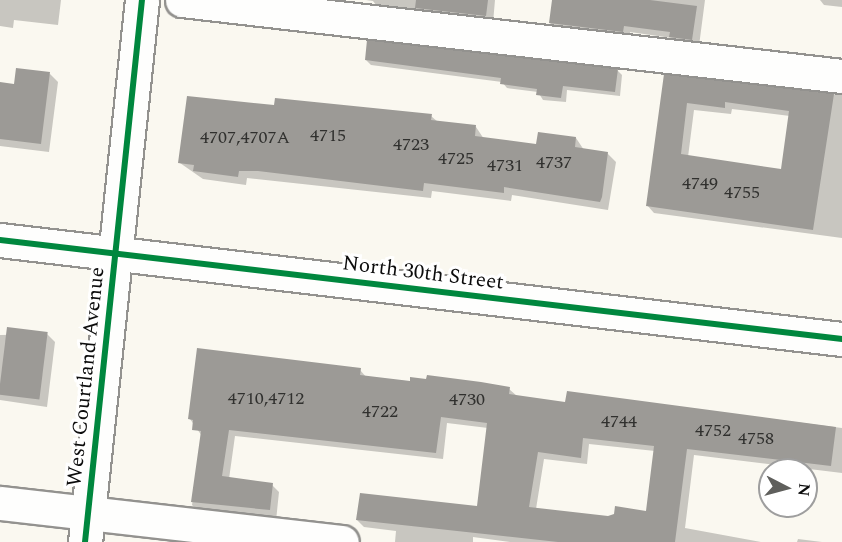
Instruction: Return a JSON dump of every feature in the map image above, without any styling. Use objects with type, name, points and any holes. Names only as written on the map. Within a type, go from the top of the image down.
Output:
[{"type":"street","name":"West Courtland Avenue","points":[[86,528],[142,0]]},
{"type":"street","points":[[182,0],[842,76]]},
{"type":"street","name":"North 30th Street","points":[[0,240],[842,339]]},
{"type":"street","points":[[0,503],[86,528],[342,542]]},
{"type":"building","points":[[416,0],[488,0],[486,16],[415,8]]},
{"type":"building","points":[[552,0],[650,0],[697,6],[692,40],[669,37],[670,32],[624,26],[623,32],[549,23]]},
{"type":"building","points":[[367,40],[618,69],[615,92],[563,86],[561,98],[536,95],[537,89],[500,84],[501,78],[365,60]]},
{"type":"building","points":[[16,68],[50,72],[41,144],[0,139],[0,82],[14,84]]},
{"type":"building","points":[[664,74],[834,94],[813,230],[646,206]],"holes":[[[725,102],[789,111],[781,169],[681,154],[687,103],[725,108]]]},
{"type":"building","points":[[187,96],[274,105],[275,98],[432,114],[431,120],[476,125],[475,136],[536,144],[538,132],[576,137],[575,147],[608,152],[602,197],[600,202],[504,187],[504,193],[424,183],[423,191],[258,171],[239,171],[238,177],[193,171],[194,165],[178,163]]},
{"type":"building","points":[[7,327],[48,332],[39,399],[0,395]]},
{"type":"building","points":[[197,348],[361,368],[360,375],[410,381],[410,377],[426,379],[427,375],[481,382],[510,387],[509,394],[565,402],[567,391],[836,427],[831,466],[818,464],[818,458],[763,458],[687,449],[675,542],[558,542],[356,520],[360,493],[477,506],[487,423],[441,417],[436,453],[229,430],[222,476],[273,483],[270,510],[191,502],[201,431],[192,430],[193,420],[188,419]],"holes":[[[583,438],[654,446],[646,511],[615,506],[614,514],[608,516],[529,507],[538,452],[581,458]]]},
{"type":"cycle path","points":[[85,542],[142,0]]},
{"type":"cycle path","points":[[0,240],[842,339]]}]
